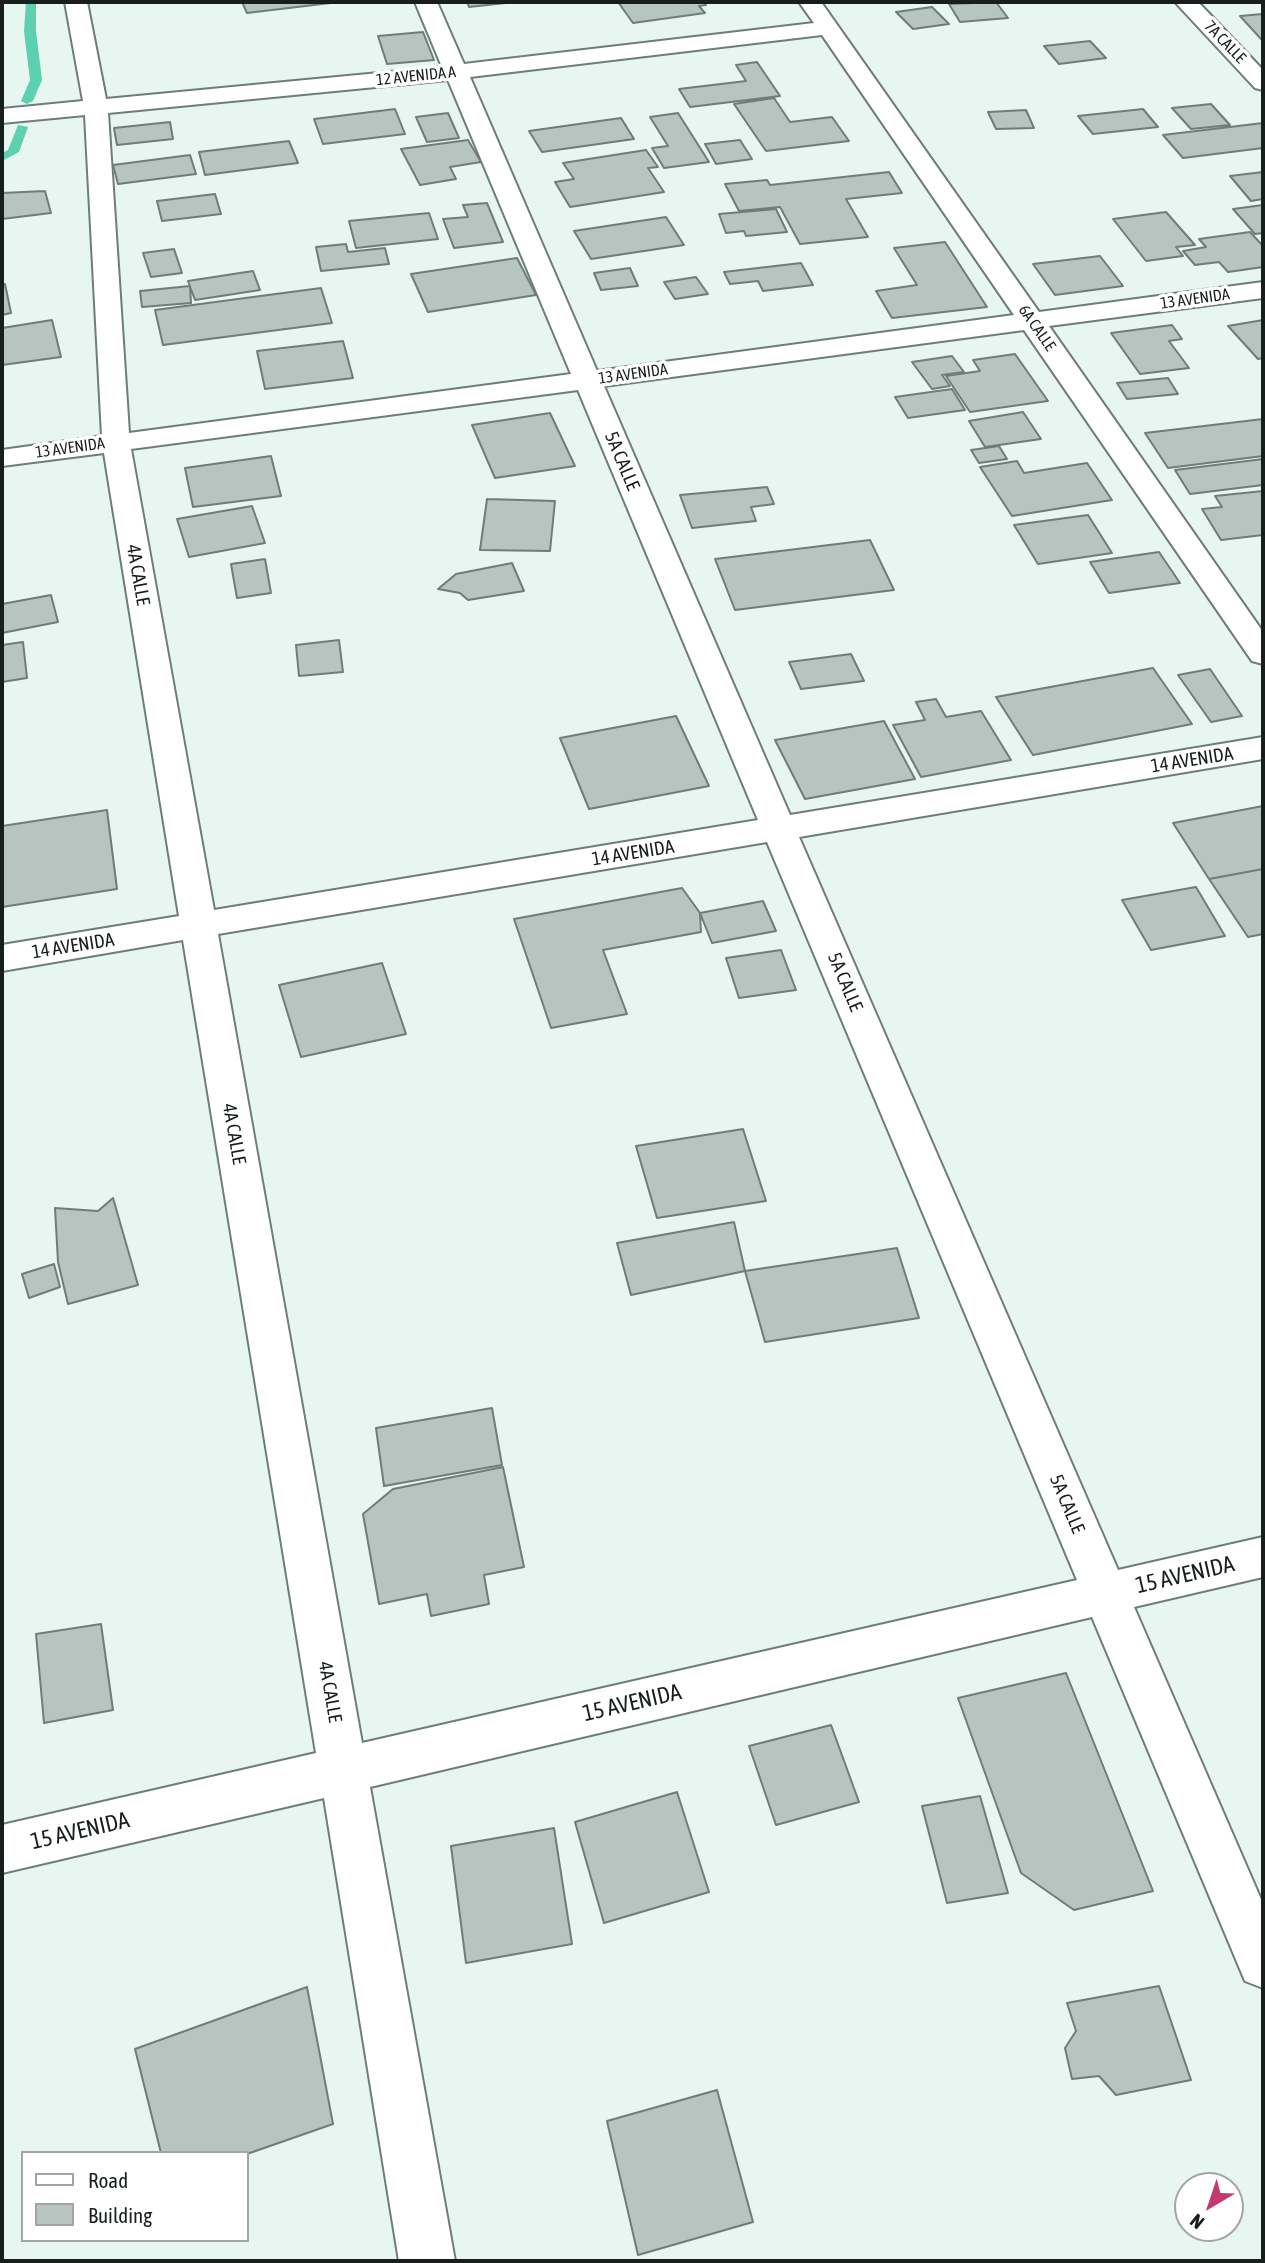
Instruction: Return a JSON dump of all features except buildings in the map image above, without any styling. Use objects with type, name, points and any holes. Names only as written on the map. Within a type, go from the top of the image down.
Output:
[{"type":"street","name":"4A CALLE","points":[[76,2],[96,108],[116,442],[427,2261]]},
{"type":"street","name":"5A CALLE","points":[[426,2],[1263,1963]]},
{"type":"street","name":"6A CALLE","points":[[810,2],[1263,654]]},
{"type":"street","name":"7A CALLE","points":[[1186,2],[1263,83]]},
{"type":"street","name":"12 AVENIDA A","points":[[2,116],[456,72],[829,28]]},
{"type":"street","name":"13 AVENIDA","points":[[2,457],[1263,290]]},
{"type":"street","name":"14 AVENIDA","points":[[2,958],[1263,748]]},
{"type":"street","name":"15 AVENIDA","points":[[2,1849],[1263,1557]]},
{"type":"waterway","points":[[27,101],[36,80],[30,31],[31,2]]},
{"type":"waterway","points":[[2,157],[13,152],[22,127]]}]
